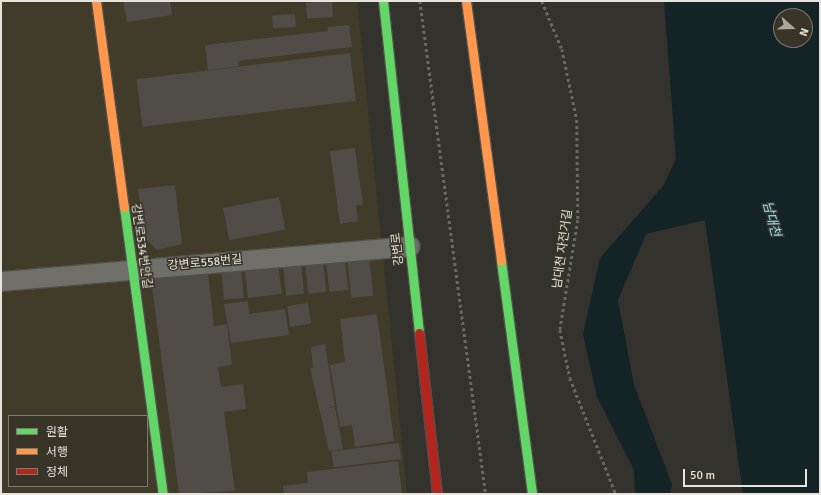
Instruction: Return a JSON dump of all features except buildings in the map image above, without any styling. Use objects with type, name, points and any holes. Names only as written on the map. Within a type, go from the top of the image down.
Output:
[{"type":"street","name":"강변로534번안길","points":[[96,1],[131,269],[163,494]]},
{"type":"street","name":"강변로","points":[[383,1],[437,494]]},
{"type":"street","points":[[466,1],[532,494]]},
{"type":"street","name":"강변로558번길","points":[[1,281],[410,246]]},
{"type":"path","points":[[420,1],[486,494]]},
{"type":"path","name":"남대천 자전거길","points":[[542,1],[562,49],[577,127],[578,220],[560,330],[570,378],[616,494]]},
{"type":"shaded area","points":[[1,1],[357,1],[407,494],[1,494]]},
{"type":"water","name":"남대천","points":[[664,1],[820,1],[820,494],[743,494],[705,220],[646,234],[618,300],[634,385],[672,484],[670,494],[635,494],[634,470],[597,397],[583,334],[600,258],[663,186],[676,159]]},
{"type":"traffic: fast","points":[[383,1],[419,333]]},
{"type":"traffic: fast","points":[[124,207],[163,494]]},
{"type":"traffic: fast","points":[[501,261],[532,494]]},
{"type":"traffic: slow","points":[[96,1],[124,207]]},
{"type":"traffic: slow","points":[[466,1],[501,261]]},
{"type":"traffic: jam","points":[[419,333],[437,494]]}]
